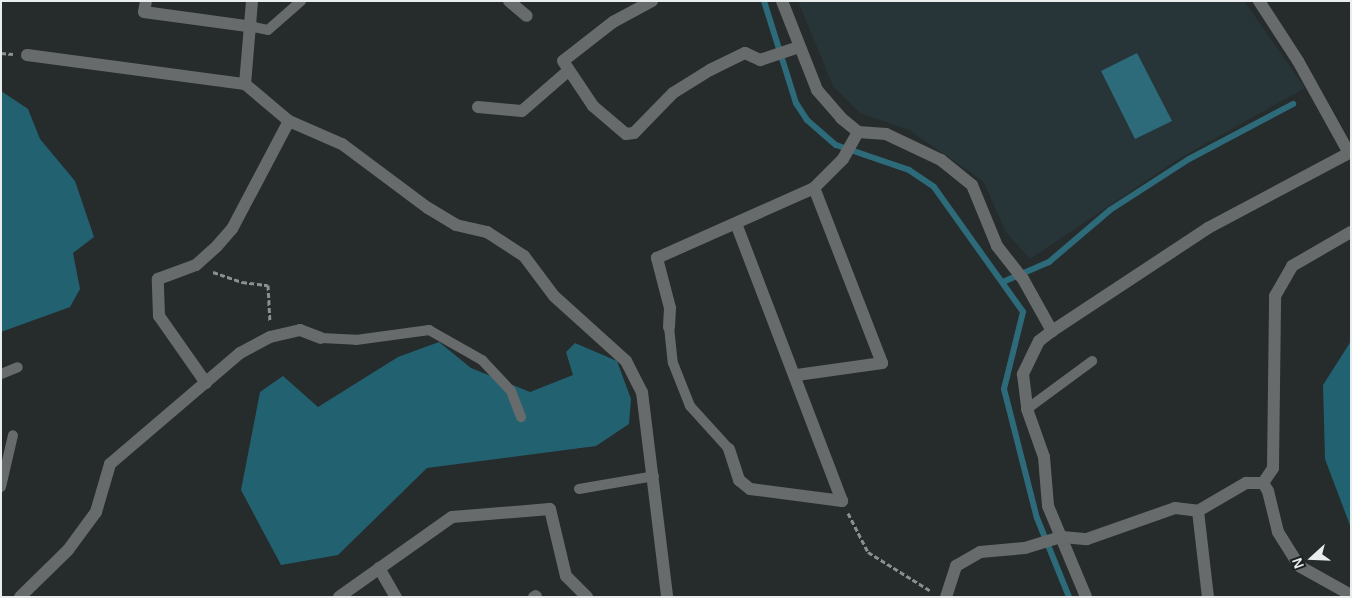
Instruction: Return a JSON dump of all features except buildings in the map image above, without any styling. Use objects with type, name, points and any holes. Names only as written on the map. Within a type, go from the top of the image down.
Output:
[{"type":"street","points":[[146,1],[144,12],[253,27]]},
{"type":"street","points":[[245,84],[253,27],[252,1]]},
{"type":"street","points":[[509,1],[527,16]]},
{"type":"street","points":[[652,1],[613,22],[563,61],[593,106],[626,134],[634,133],[674,93],[710,70],[745,54],[760,60],[793,50]]},
{"type":"street","points":[[782,1],[793,50],[818,90],[858,132],[886,134],[908,143],[941,160],[972,185],[997,246],[1023,279],[1052,331]]},
{"type":"street","points":[[1086,597],[1048,506],[1044,457],[1027,409],[1023,374],[1039,341],[1208,228],[1350,156],[1298,60],[1259,1]]},
{"type":"street","points":[[27,55],[245,84],[289,121],[342,144],[456,225],[487,232],[524,256],[554,296],[626,361],[642,392],[669,596]]},
{"type":"street","points":[[478,107],[522,111],[568,71]]},
{"type":"street","points":[[206,383],[159,316],[158,279],[196,265],[232,228],[289,121]]},
{"type":"street","points":[[669,327],[670,308],[657,258],[814,188],[843,158],[858,132]]},
{"type":"street","points":[[797,375],[882,363],[814,188]]},
{"type":"street","points":[[730,449],[739,480],[750,489],[842,501],[797,375],[736,224]]},
{"type":"street","points":[[1263,483],[1273,468],[1275,296],[1292,266],[1351,232]]},
{"type":"street","points":[[20,597],[68,550],[96,512],[110,464],[240,353],[270,337],[300,330],[321,338]]},
{"type":"street","points":[[940,595],[956,566],[966,558],[1062,537],[1088,539],[1116,532],[1175,508],[1198,511],[1246,482],[1263,483]]},
{"type":"street","points":[[1263,483],[1278,532],[1299,566],[1351,595]]},
{"type":"street","points":[[339,597],[452,517],[550,508],[566,576],[587,597]]},
{"type":"street","points":[[1198,511],[1208,597]]},
{"type":"street","points":[[380,568],[396,597]]},
{"type":"lane","points":[[253,27],[268,30],[301,1]]},
{"type":"lane","points":[[669,327],[673,363],[690,406],[730,449]]},
{"type":"lane","points":[[321,338],[356,340],[429,330],[482,360],[511,391],[521,417]]},
{"type":"lane","points":[[1027,409],[1092,361]]},
{"type":"lane","points":[[1,374],[18,367]]},
{"type":"lane","points":[[1,487],[13,434]]},
{"type":"lane","points":[[579,489],[654,476]]},
{"type":"path","points":[[196,265],[242,282],[268,285],[270,337]]},
{"type":"path","points":[[842,501],[868,552],[940,595]]},
{"type":"shaded area","points":[[798,1],[1244,1],[1305,88],[1180,158],[1030,259],[1006,232],[983,181],[909,130],[860,113],[833,86]]},
{"type":"shaded area","points":[[1137,53],[1172,121],[1135,139],[1101,71]]},
{"type":"shaded area","points":[[1,91],[28,109],[40,139],[75,181],[94,237],[73,253],[80,289],[70,307],[1,332]]},
{"type":"shaded area","points":[[1351,341],[1351,528],[1325,459],[1323,385]]},
{"type":"shaded area","points":[[439,342],[471,368],[530,392],[573,375],[566,352],[575,343],[617,361],[631,399],[629,424],[596,446],[427,468],[338,555],[281,565],[241,490],[260,392],[283,376],[318,407],[398,357]]},
{"type":"waterway","points":[[764,1],[796,103],[807,120],[836,145],[909,170],[934,187],[1023,312],[1004,389],[1037,518],[1069,597]]},
{"type":"waterway","points":[[1005,281],[1049,262],[1110,210],[1189,159],[1293,104]]}]
